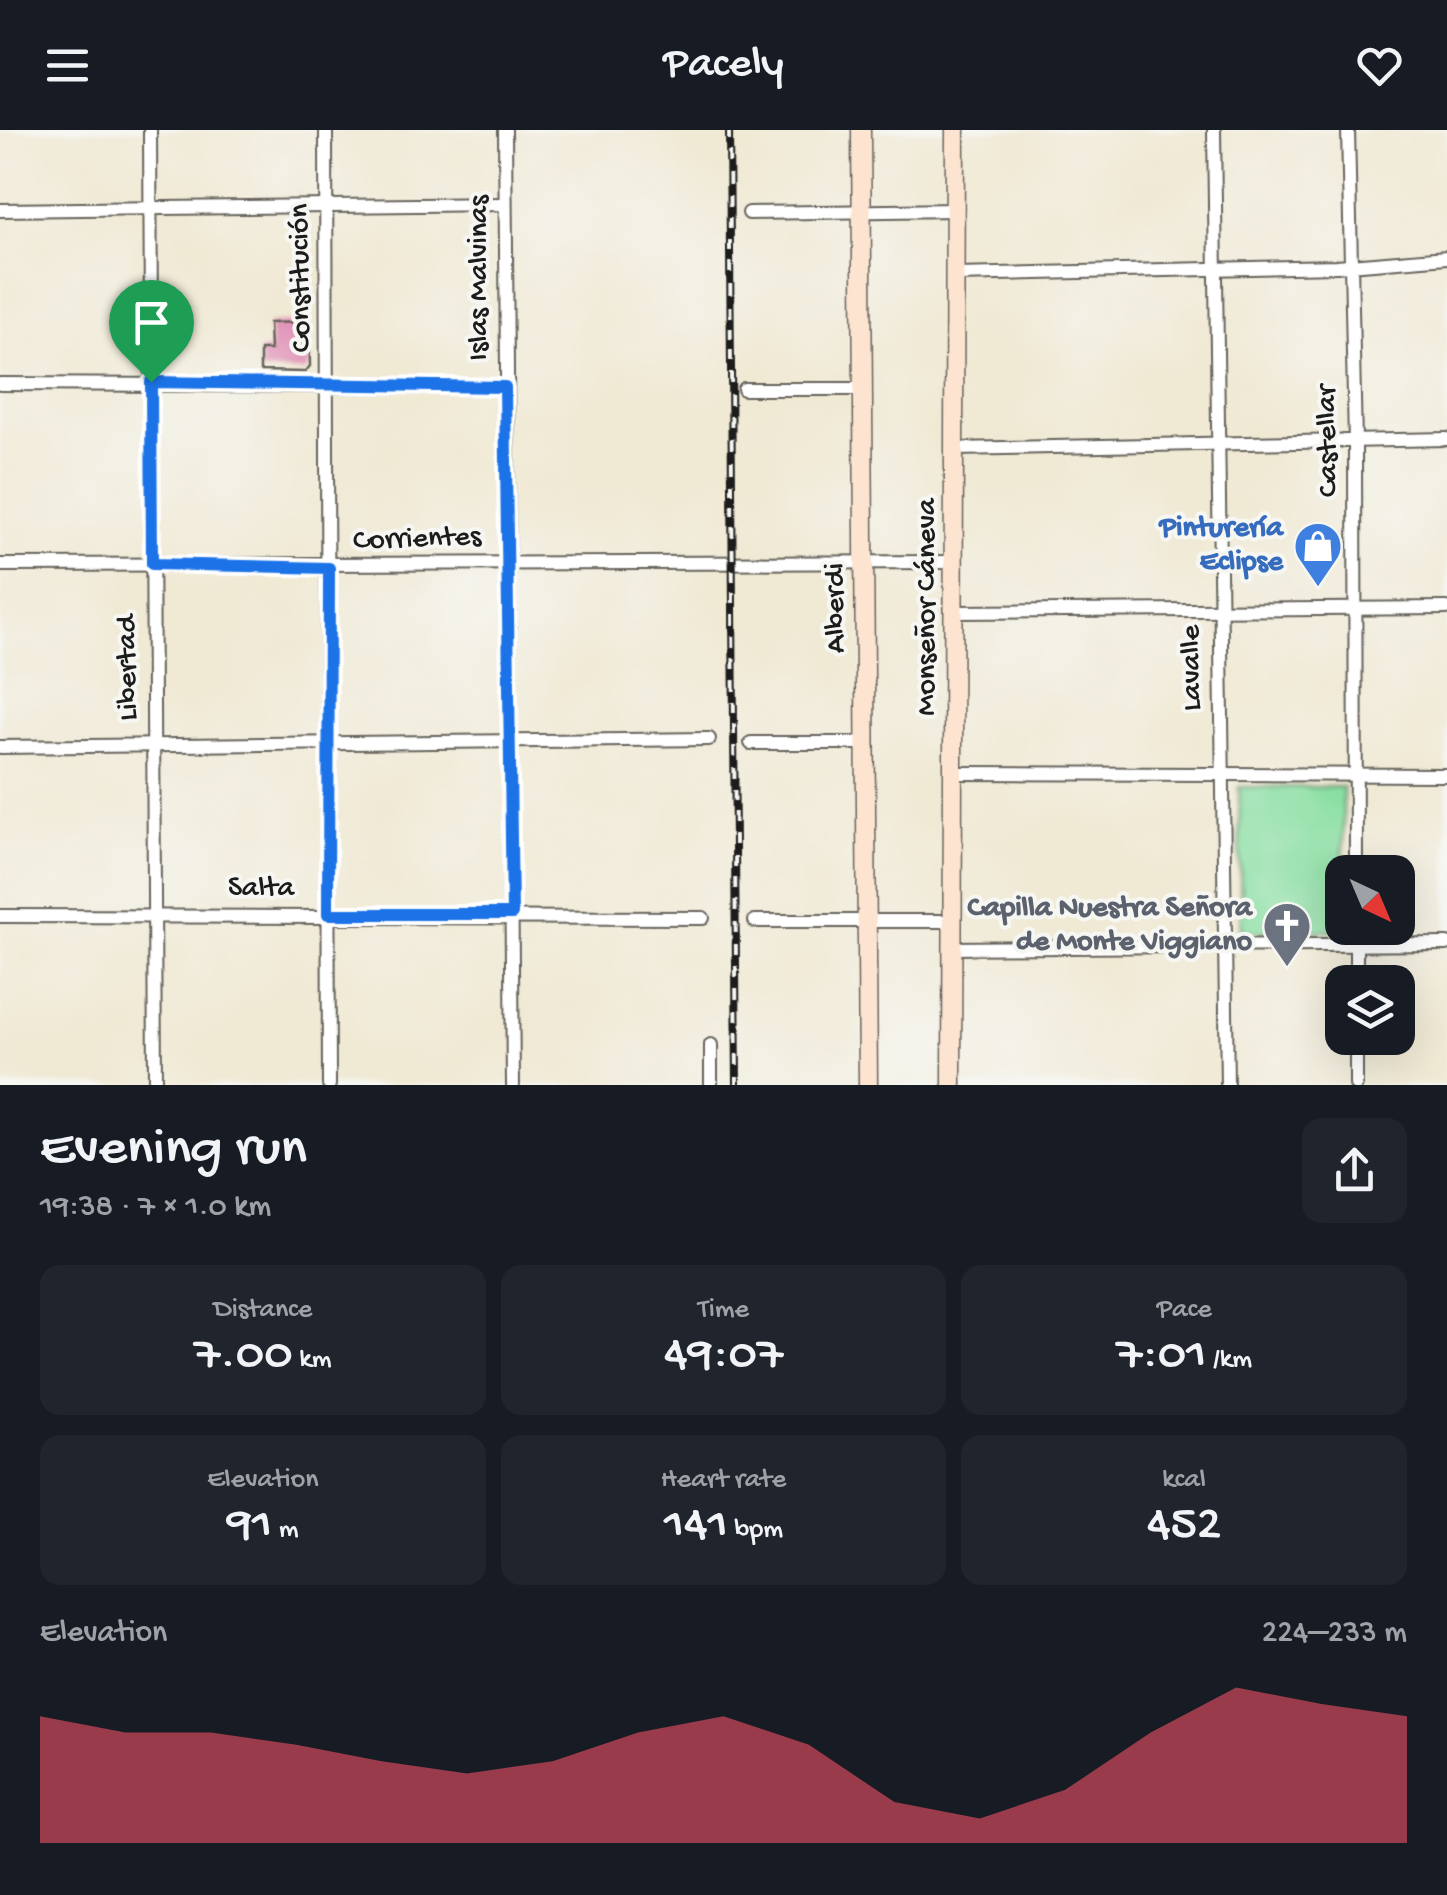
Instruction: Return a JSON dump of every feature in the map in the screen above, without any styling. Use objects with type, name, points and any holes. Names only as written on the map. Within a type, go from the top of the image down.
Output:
[{"type":"street","name":"Libertad","points":[[150,130],[155,1085]]},
{"type":"street","name":"Constitución","points":[[326,130],[329,1085]]},
{"type":"street","name":"Islas Malvinas","points":[[504,130],[513,1085]]},
{"type":"street","name":"Alberdi","points":[[861,130],[868,1085]]},
{"type":"street","name":"Monseñor Cáneva","points":[[952,1085],[956,612],[954,130]]},
{"type":"street","name":"Lavalle","points":[[1214,130],[1222,942],[1227,1085]]},
{"type":"street","name":"Castellar","points":[[1348,130],[1355,442],[1356,855]]},
{"type":"street","points":[[0,210],[505,204]]},
{"type":"street","points":[[749,213],[955,210]]},
{"type":"street","points":[[956,275],[1216,269],[1447,257]]},
{"type":"street","points":[[0,384],[505,387]]},
{"type":"street","points":[[744,390],[863,389]]},
{"type":"street","points":[[956,449],[1447,439]]},
{"type":"street","name":"Corrientes","points":[[0,565],[329,568],[508,562],[955,562]]},
{"type":"street","points":[[956,612],[1447,608]]},
{"type":"street","points":[[0,747],[709,739]]},
{"type":"street","points":[[751,743],[866,743]]},
{"type":"street","points":[[954,773],[1447,775]]},
{"type":"street","name":"Salta","points":[[0,916],[512,914],[703,918]]},
{"type":"street","points":[[755,921],[952,922]]},
{"type":"street","points":[[951,948],[1325,944]]},
{"type":"street","points":[[1415,944],[1447,944]]},
{"type":"street","points":[[711,1045],[711,1085]]},
{"type":"street","points":[[1356,1055],[1356,1085]]},
{"type":"green space","points":[[1239,787],[1343,787],[1343,855],[1325,855],[1325,931],[1241,932]]},
{"type":"building","points":[[309,322],[310,366],[305,372],[260,371],[260,350],[270,350],[269,323]]},
{"type":"railway","points":[[729,130],[737,1085]]},
{"type":"place","name":"Pinturería Eclipse","points":[[1318,588]]},
{"type":"place","name":"Capilla Nuestra Señora de Monte Viggiano","points":[[1287,968]]},
{"type":"route","points":[[151,382],[505,387],[512,914],[328,914],[329,568],[152,564],[151,382]]}]
